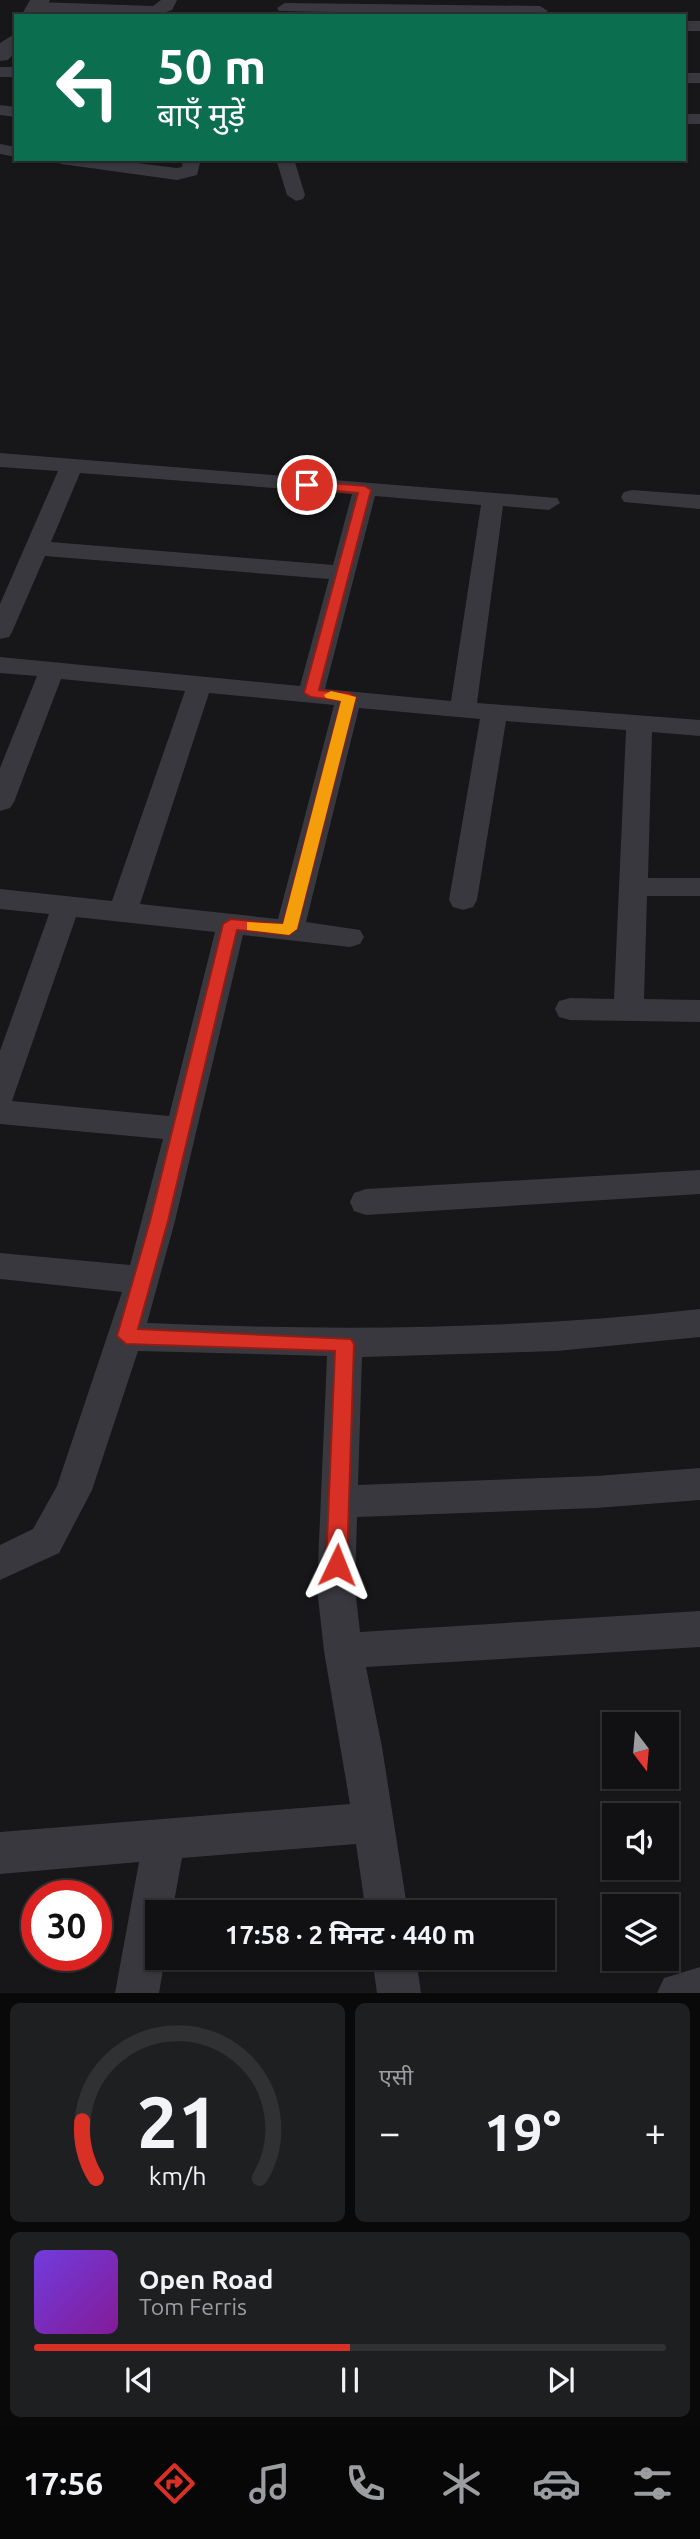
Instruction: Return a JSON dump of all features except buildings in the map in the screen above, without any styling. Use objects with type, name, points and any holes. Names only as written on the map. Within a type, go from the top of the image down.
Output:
[{"type":"street","points":[[36,8],[155,12],[166,7],[169,0]]},
{"type":"street","points":[[285,8],[540,9]]},
{"type":"street","points":[[76,161],[177,174],[191,171],[192,161]]},
{"type":"street","points":[[286,161],[296,195]]},
{"type":"street","points":[[0,460],[549,503]]},
{"type":"street","points":[[0,632],[72,466]]},
{"type":"street","points":[[311,693],[365,490]]},
{"type":"street","points":[[632,496],[700,502]]},
{"type":"street","points":[[463,710],[493,499]]},
{"type":"street","points":[[35,548],[343,573]]},
{"type":"street","points":[[0,665],[311,693],[494,713],[700,728]]},
{"type":"street","points":[[0,802],[52,670]]},
{"type":"street","points":[[123,912],[200,683]]},
{"type":"street","points":[[289,929],[349,697]]},
{"type":"street","points":[[463,900],[494,713]]},
{"type":"street","points":[[629,1010],[639,723]]},
{"type":"street","points":[[633,887],[700,887]]},
{"type":"street","points":[[0,899],[350,937]]},
{"type":"street","points":[[0,1095],[66,906]]},
{"type":"street","points":[[0,1563],[46,1541],[74,1490],[126,1336],[181,1129],[231,924]]},
{"type":"street","points":[[570,1009],[700,1011]]},
{"type":"street","points":[[0,1112],[181,1129]]},
{"type":"street","points":[[366,1202],[700,1182]]},
{"type":"street","points":[[0,1266],[141,1280]]},
{"type":"street","points":[[126,1336],[345,1344],[601,1334],[700,1323]]},
{"type":"street","points":[[345,1344],[336,1588],[343,1651],[362,1747],[385,1900]]},
{"type":"street","points":[[339,1502],[596,1492],[700,1484]]},
{"type":"street","points":[[343,1651],[700,1629]]},
{"type":"street","points":[[0,1853],[164,1842],[373,1822]]},
{"type":"street","points":[[137,1993],[164,1842]]},
{"type":"street","points":[[396,1970],[399,1993]]},
{"type":"street","points":[[679,1993],[700,1989]]},
{"type":"slow traffic","points":[[253,926],[289,929],[349,697],[331,695]]},
{"type":"route","points":[[307,485],[365,490],[311,693],[349,697],[289,929],[231,924],[159,1221],[126,1336],[345,1344],[337,1565]]}]
